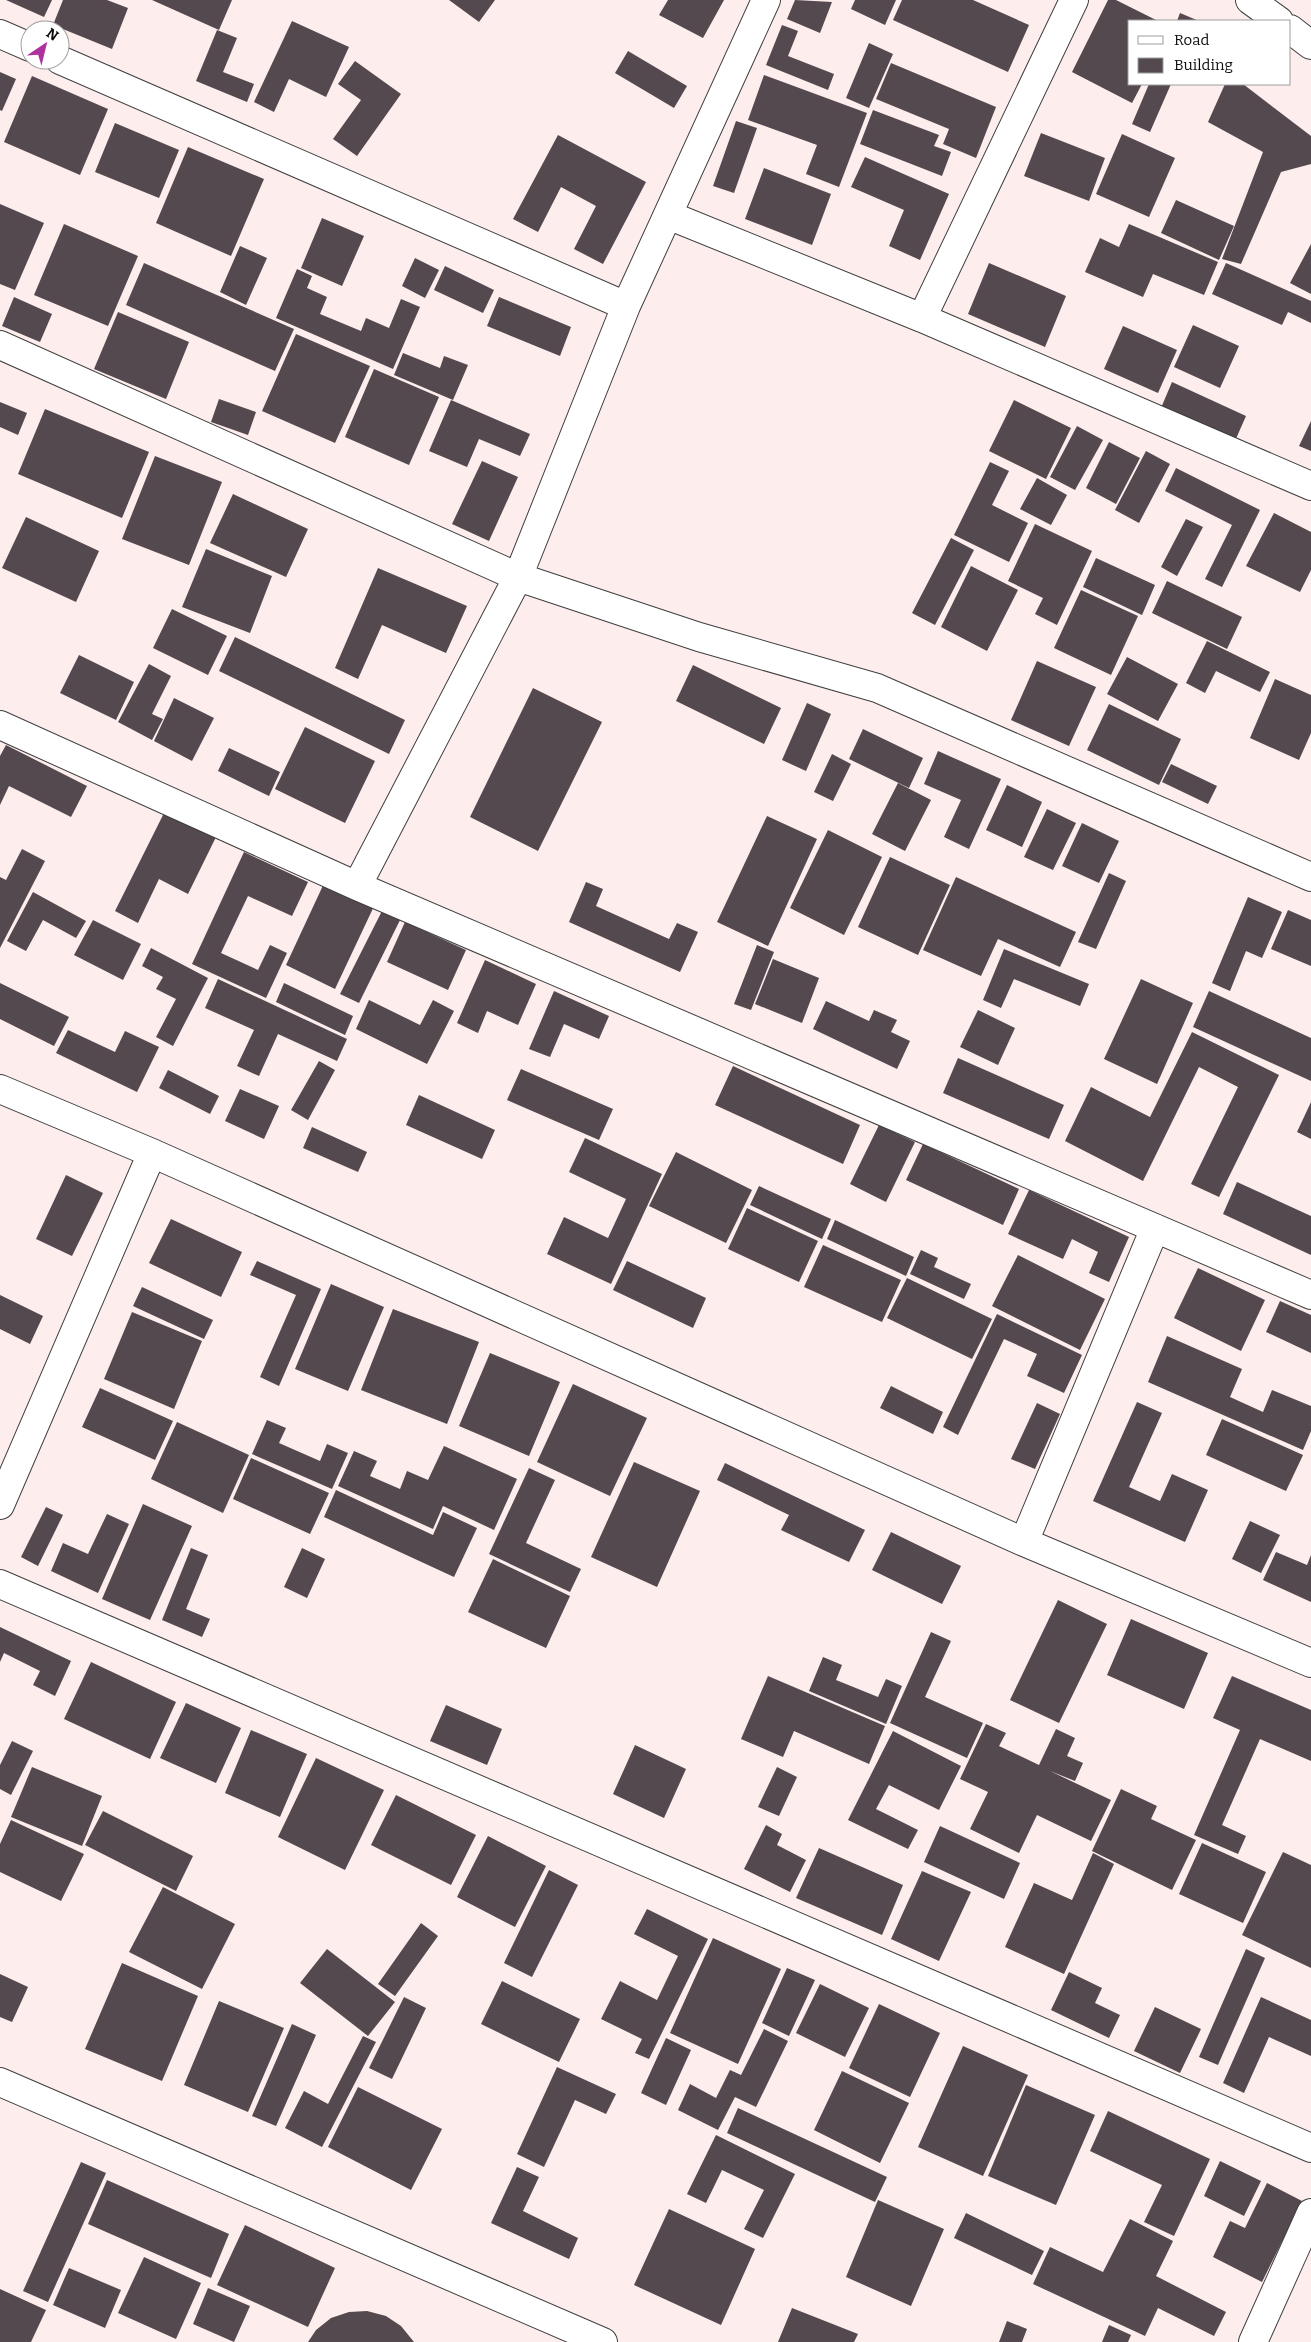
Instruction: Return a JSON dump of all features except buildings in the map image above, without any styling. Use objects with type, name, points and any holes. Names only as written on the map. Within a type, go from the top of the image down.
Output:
[{"type":"street","points":[[357,886],[518,577],[626,306],[766,0]]},
{"type":"street","points":[[922,318],[1074,0]]},
{"type":"street","points":[[1250,0],[1278,20]]},
{"type":"street","points":[[1291,30],[1311,45]]},
{"type":"street","points":[[0,34],[20,43]]},
{"type":"street","points":[[70,64],[626,306]]},
{"type":"street","points":[[668,215],[922,318],[1311,486]]},
{"type":"street","points":[[0,345],[518,577],[699,637],[877,688],[1311,877]]},
{"type":"street","points":[[0,724],[357,886],[1311,1295]]},
{"type":"street","points":[[0,1088],[152,1153],[1024,1542],[1311,1663]]},
{"type":"street","points":[[0,1506],[152,1153]]},
{"type":"street","points":[[1024,1542],[1155,1228]]},
{"type":"street","points":[[0,1584],[1311,2148]]},
{"type":"street","points":[[0,2082],[603,2342]]},
{"type":"street","points":[[1253,2342],[1311,2213]]}]
